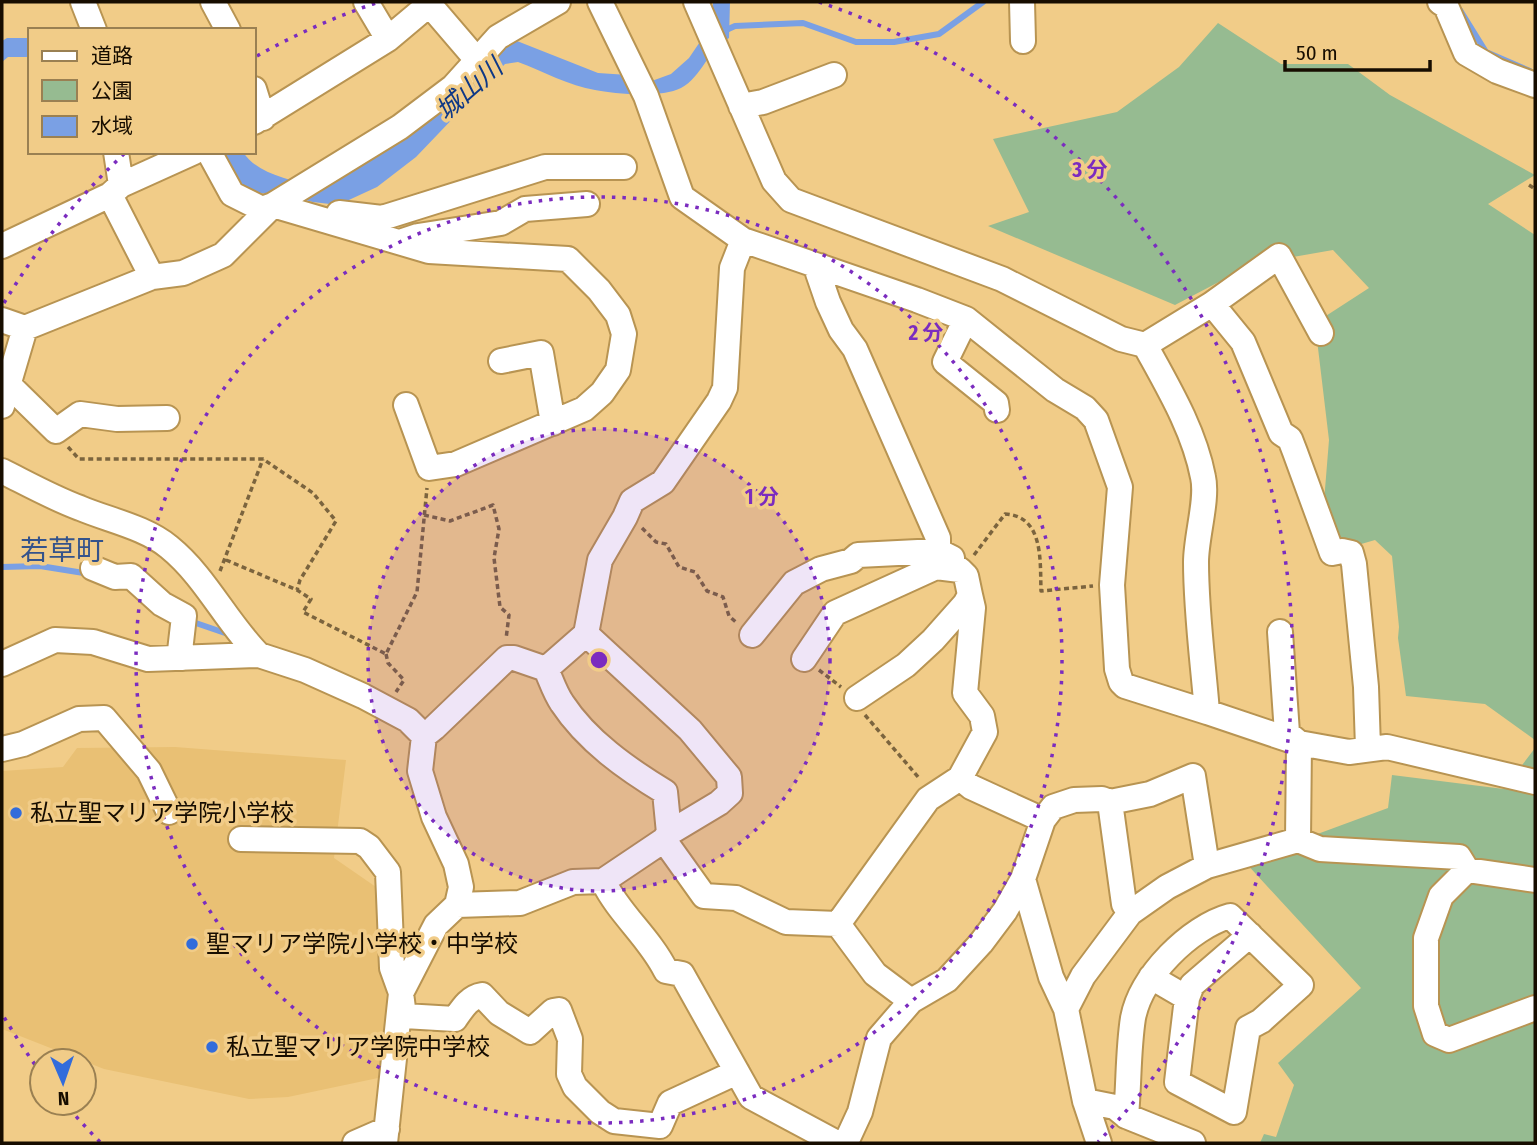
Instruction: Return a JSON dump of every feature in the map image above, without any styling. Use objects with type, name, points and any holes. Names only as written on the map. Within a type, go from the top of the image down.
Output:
[{"type":"street","points":[[83,2],[93,28]]},
{"type":"street","points":[[213,2],[227,28]]},
{"type":"street","points":[[366,2],[388,39]]},
{"type":"street","points":[[210,154],[232,194],[262,209],[400,127],[453,87],[498,37],[558,2]]},
{"type":"street","points":[[600,2],[646,96],[682,197],[743,240],[965,319],[1055,390],[1085,408],[1097,421],[1121,487],[1112,585],[1115,649],[1121,682],[1125,686],[1299,743],[1349,752],[1387,747],[1535,782]]},
{"type":"street","points":[[696,2],[774,181],[791,200],[1002,279],[1121,339],[1145,345],[1212,304],[1279,256],[1321,333]]},
{"type":"street","points":[[1022,2],[1023,41]]},
{"type":"street","points":[[1440,2],[1446,6],[1466,53],[1497,71],[1535,85]]},
{"type":"street","points":[[256,101],[259,120],[388,39],[430,3],[477,60]]},
{"type":"street","points":[[741,106],[763,102],[834,75]]},
{"type":"street","points":[[116,154],[115,190],[152,277]]},
{"type":"street","points":[[2,246],[190,154]]},
{"type":"street","points":[[279,201],[382,218],[545,167],[624,167]]},
{"type":"street","points":[[279,201],[429,251],[568,259],[618,315],[625,334],[618,370],[602,393],[584,410],[456,464],[429,468],[406,405]]},
{"type":"street","points":[[167,418],[117,419],[80,414],[56,431],[5,395],[13,324],[152,277],[183,273],[223,255],[279,201]]},
{"type":"street","points":[[399,243],[418,236],[501,223],[525,209],[587,204]]},
{"type":"street","points":[[546,669],[586,634],[600,560],[632,501],[663,482],[719,401],[725,388],[732,268],[743,240]]},
{"type":"street","points":[[820,267],[818,273],[828,302],[870,380],[938,538],[938,551]]},
{"type":"street","points":[[1212,304],[1243,342],[1281,433],[1290,439],[1332,554],[1342,551],[1350,553],[1354,564],[1366,687],[1368,748]]},
{"type":"street","points":[[965,319],[944,362],[996,403],[997,410]]},
{"type":"street","points":[[1145,345],[1174,398],[1198,455],[1204,481],[1196,558],[1196,591],[1207,712]]},
{"type":"street","points":[[501,361],[541,353],[553,423]]},
{"type":"street","points":[[2,471],[168,546],[205,583],[247,643],[259,655]]},
{"type":"street","points":[[752,635],[794,583],[821,569],[851,561],[858,555],[938,551],[952,558],[966,576],[973,608],[965,693],[982,716],[985,732],[960,778],[928,799],[838,924]]},
{"type":"street","points":[[804,659],[835,612],[936,567],[960,570]]},
{"type":"street","points":[[93,568],[115,577],[131,576],[162,604],[184,616],[180,651],[183,658]]},
{"type":"street","points":[[857,698],[906,665],[933,640],[970,595]]},
{"type":"street","points":[[1280,632],[1287,733],[1299,743]]},
{"type":"street","points":[[457,905],[520,903],[573,882],[603,881],[730,793],[729,777],[690,730],[586,634]]},
{"type":"street","points":[[2,664],[55,640],[93,642],[148,659],[259,655],[306,670],[386,708],[408,720],[424,736]]},
{"type":"street","points":[[355,1143],[386,1136],[401,993],[436,925],[457,905],[461,887],[456,863],[434,817],[420,771],[424,736],[507,658],[546,669],[561,702],[587,733],[634,774],[665,792],[666,837],[704,896],[736,898],[786,922],[838,924]]},
{"type":"street","points":[[2,749],[23,744],[79,719],[104,718],[149,771],[169,812]]},
{"type":"street","points":[[1298,840],[1299,743]]},
{"type":"street","points":[[603,881],[612,900],[660,959],[666,971],[682,974],[751,1097],[839,1143],[848,1138],[860,1112],[880,1038],[911,1001],[947,979],[981,943],[1005,911],[1023,879],[1043,820],[1053,807],[1074,800],[1102,799],[1110,802],[1150,794],[1193,776],[1207,866]]},
{"type":"street","points":[[960,778],[971,788],[1043,820]]},
{"type":"street","points":[[1110,802],[1124,904],[1130,914]]},
{"type":"street","points":[[241,839],[360,841],[369,847],[388,872],[392,968],[401,993],[404,1016],[455,1018],[464,1005],[482,995],[499,1013],[530,1032],[553,1011],[559,1010],[570,1039],[569,1074],[575,1087],[600,1112],[614,1121],[660,1126],[670,1103],[737,1072]]},
{"type":"street","points":[[1066,1009],[1083,976],[1130,914],[1167,887],[1207,866],[1298,840],[1320,849],[1459,857],[1467,870]]},
{"type":"street","points":[[1467,870],[1535,880]]},
{"type":"street","points":[[1467,870],[1441,896],[1426,938],[1426,1006],[1435,1034],[1449,1040],[1535,1008]]},
{"type":"street","points":[[1023,879],[1051,977],[1066,1009],[1085,1101],[1099,1143]]},
{"type":"street","points":[[1126,1116],[1133,1016],[1151,977],[1188,937],[1217,920],[1230,916],[1250,935],[1301,985],[1261,1021],[1248,1028],[1234,1112],[1177,1082],[1185,1005],[1192,985],[1250,935]]},
{"type":"street","points":[[838,924],[874,974],[911,1001]]},
{"type":"street","points":[[1151,977],[1187,998]]},
{"type":"street","points":[[1085,1101],[1115,1107],[1126,1116],[1193,1143]]},
{"type":"path","points":[[1529,185],[1535,189]]},
{"type":"path","points":[[56,431],[79,459],[263,459],[313,493],[335,521],[300,580],[297,590]]},
{"type":"path","points":[[205,583],[219,573],[226,560],[263,459]]},
{"type":"path","points":[[386,708],[404,680],[388,663],[386,654],[417,592],[429,468]]},
{"type":"path","points":[[424,515],[450,521],[493,505],[499,529],[494,558],[500,607],[509,615],[505,646],[507,658]]},
{"type":"path","points":[[960,570],[987,540],[1005,514],[1012,514],[1033,528],[1038,539],[1041,590],[1112,585]]},
{"type":"path","points":[[226,560],[297,590],[311,599],[303,612],[386,654]]},
{"type":"shaded area","name":"聖マリア学院小学校・中学校","points":[[175,747],[346,760],[334,858],[376,887],[387,1002],[378,1078],[288,1097],[249,1099],[104,1069],[98,1067],[98,1047],[48,1047],[2,1029],[2,771],[63,767],[77,748]]},
{"type":"green space","points":[[1218,23],[1281,64],[1348,64],[1390,95],[1535,175],[1488,204],[1535,235],[1535,740],[1485,704],[1406,696],[1398,638],[1392,556],[1375,540],[1337,551],[1323,514],[1329,440],[1315,323],[1369,288],[1333,250],[1253,264],[1175,305],[988,226],[1029,212],[993,139],[1117,112],[1179,67]]},
{"type":"green space","points":[[1535,748],[1535,1143],[1260,1143],[1264,1134],[1276,1137],[1294,1085],[1278,1063],[1361,988],[1244,861],[1388,808],[1392,775],[1504,789]]},
{"type":"water","name":"城山川","points":[[713,2],[730,2],[729,38],[716,49],[688,83],[673,91],[626,94],[585,88],[518,62],[505,64],[416,157],[377,187],[338,205],[280,194],[251,193],[239,185],[222,154],[245,154],[265,171],[313,187],[512,35],[517,41],[598,73],[628,75],[649,82],[671,74],[689,58],[712,24]]},
{"type":"water","points":[[7,38],[28,38],[28,57],[8,57],[2,62],[2,41]]},
{"type":"waterway","points":[[724,31],[735,26],[803,23],[856,42],[894,42],[939,34],[983,2]]},
{"type":"waterway","points":[[1460,10],[1486,52],[1530,71]]},
{"type":"waterway","points":[[2,567],[40,566],[90,574]]},
{"type":"waterway","points":[[190,621],[225,633]]},
{"type":"place","name":"私立聖マリア学院小学校","points":[[16,813]]},
{"type":"place","name":"聖マリア学院小学校・中学校","points":[[192,944]]},
{"type":"place","name":"私立聖マリア学院中学校","points":[[212,1047]]},
{"type":"district","name":"若草町","points":[[62,550]]}]
